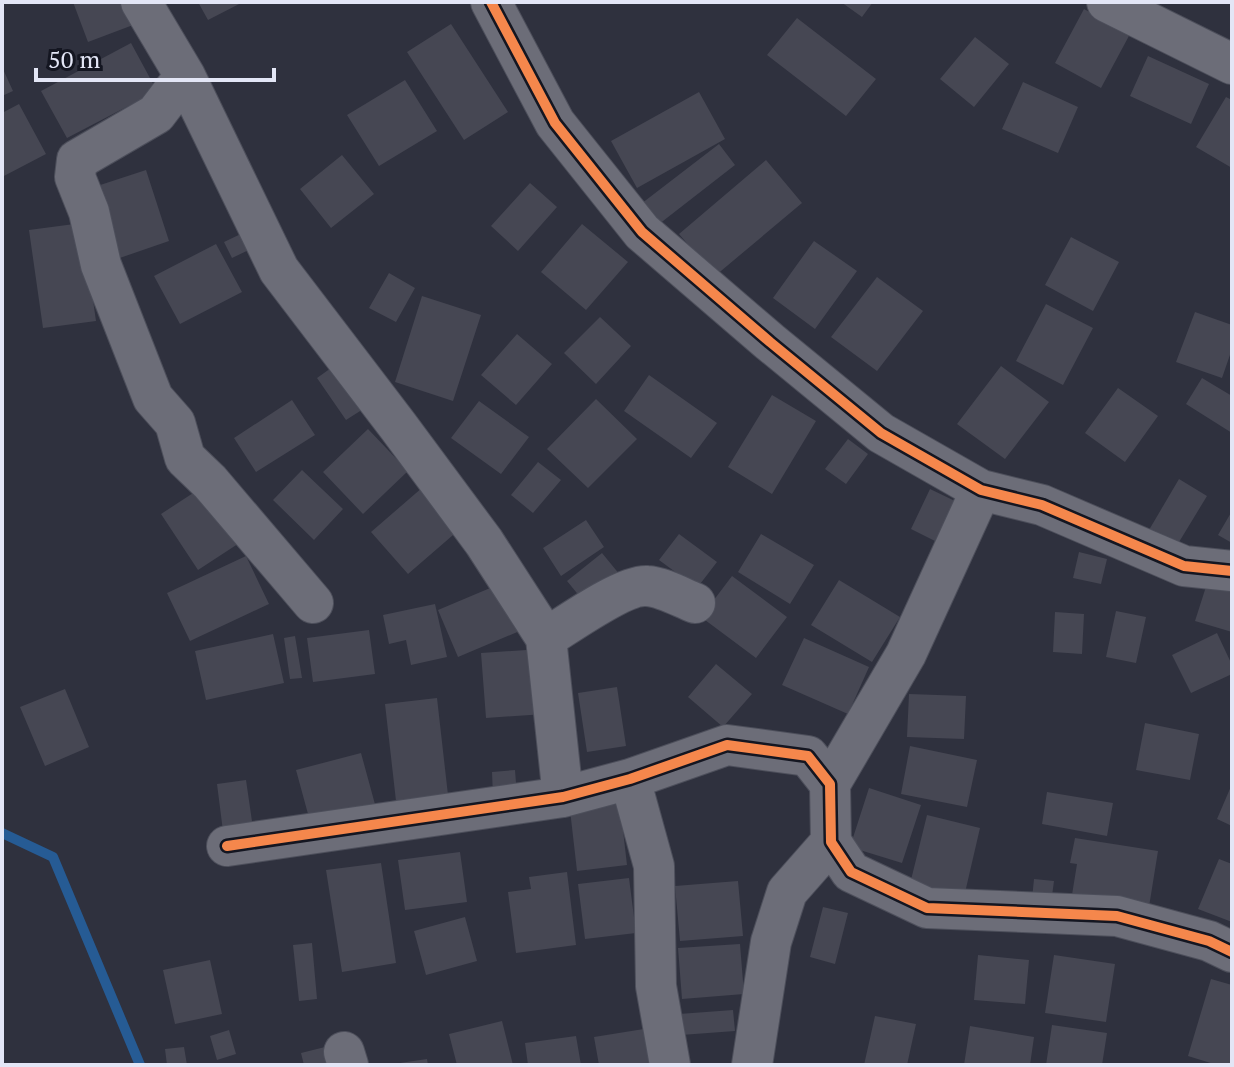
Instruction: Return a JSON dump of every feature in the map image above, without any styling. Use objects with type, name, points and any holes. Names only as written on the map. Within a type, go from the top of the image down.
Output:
[{"type":"street","points":[[141,2],[185,76],[279,270],[484,542],[546,638],[563,797]]},
{"type":"street","points":[[491,2],[555,123],[642,232],[881,433],[981,490],[1042,505],[1184,566],[1232,571]]},
{"type":"street","points":[[1107,2],[1171,16],[1232,64]]},
{"type":"street","points":[[185,76],[156,114],[77,160],[75,177],[89,212],[101,265],[153,398],[175,423],[185,458],[210,482],[313,603]]},
{"type":"street","points":[[981,490],[906,654],[830,784],[831,842],[851,872],[927,908],[1117,916],[1209,941],[1232,952]]},
{"type":"street","points":[[546,638],[602,603],[637,586],[649,586],[695,603]]},
{"type":"street","points":[[227,846],[563,797],[630,779],[727,745],[808,756],[830,784]]},
{"type":"street","points":[[630,779],[654,866],[656,986],[670,1065]]},
{"type":"street","points":[[752,1065],[771,942],[787,892],[831,842]]},
{"type":"building","points":[[73,2],[133,2],[141,22],[88,42]]},
{"type":"building","points":[[198,2],[243,2],[208,20]]},
{"type":"building","points":[[841,2],[873,2],[862,17]]},
{"type":"building","points":[[1084,9],[1130,34],[1101,88],[1055,63]]},
{"type":"building","points":[[797,18],[876,79],[846,116],[767,55]]},
{"type":"building","points":[[451,24],[508,112],[464,140],[407,52]]},
{"type":"building","points":[[975,37],[1009,64],[974,107],[940,79]]},
{"type":"building","points":[[131,43],[157,91],[67,138],[41,91]]},
{"type":"building","points":[[1148,56],[1209,84],[1191,124],[1130,96]]},
{"type":"building","points":[[2,67],[13,91],[2,96]]},
{"type":"building","points":[[405,80],[437,131],[379,166],[347,115]]},
{"type":"building","points":[[1023,82],[1078,107],[1058,153],[1002,129]]},
{"type":"building","points":[[699,92],[725,139],[637,188],[611,141]]},
{"type":"building","points":[[1226,97],[1232,100],[1232,168],[1196,147]]},
{"type":"building","points":[[19,104],[46,154],[2,177],[2,113]]},
{"type":"building","points":[[719,144],[735,165],[654,228],[637,207]]},
{"type":"building","points":[[342,155],[374,194],[331,228],[300,189]]},
{"type":"building","points":[[766,160],[802,203],[715,276],[679,234]]},
{"type":"building","points":[[146,170],[169,241],[111,261],[88,189]]},
{"type":"building","points":[[530,183],[557,207],[518,251],[491,226]]},
{"type":"building","points":[[82,223],[96,321],[43,328],[29,230]]},
{"type":"building","points":[[582,224],[628,262],[586,310],[541,272]]},
{"type":"building","points":[[247,231],[255,247],[232,258],[224,242]]},
{"type":"building","points":[[1071,237],[1119,262],[1093,311],[1045,285]]},
{"type":"building","points":[[814,241],[857,271],[815,329],[773,298]]},
{"type":"building","points":[[216,244],[242,292],[180,324],[154,276]]},
{"type":"building","points":[[389,273],[415,288],[396,322],[369,308]]},
{"type":"building","points":[[877,277],[923,311],[877,371],[831,337]]},
{"type":"building","points":[[422,296],[481,315],[453,401],[395,382]]},
{"type":"building","points":[[1046,304],[1093,328],[1063,385],[1016,361]]},
{"type":"building","points":[[1195,312],[1232,325],[1232,349],[1222,378],[1176,362]]},
{"type":"building","points":[[600,317],[631,346],[596,384],[564,353]]},
{"type":"building","points":[[517,334],[552,364],[516,405],[481,375]]},
{"type":"building","points":[[338,363],[368,406],[346,420],[317,378]]},
{"type":"building","points":[[1001,366],[1049,402],[1005,459],[957,424]]},
{"type":"building","points":[[649,375],[717,423],[691,458],[624,411]]},
{"type":"building","points":[[1202,378],[1232,396],[1232,433],[1186,404]]},
{"type":"building","points":[[1118,388],[1158,416],[1125,462],[1085,433]]},
{"type":"building","points":[[772,395],[816,421],[772,494],[728,467]]},
{"type":"building","points":[[596,399],[637,439],[588,488],[547,449]]},
{"type":"building","points":[[292,400],[315,435],[256,472],[234,438]]},
{"type":"building","points":[[479,401],[529,437],[501,474],[451,438]]},
{"type":"building","points":[[368,429],[408,471],[363,514],[323,472]]},
{"type":"building","points":[[848,439],[868,454],[846,484],[825,469]]},
{"type":"building","points":[[538,462],[561,480],[533,513],[511,495]]},
{"type":"building","points":[[302,470],[343,509],[314,540],[273,500]]},
{"type":"building","points":[[1179,479],[1207,496],[1176,547],[1149,530]]},
{"type":"building","points":[[210,482],[247,538],[198,570],[161,514]]},
{"type":"building","points":[[423,487],[460,529],[408,574],[371,532]]},
{"type":"building","points":[[930,489],[955,501],[935,541],[911,529]]},
{"type":"building","points":[[1232,511],[1232,543],[1218,535]]},
{"type":"building","points":[[586,520],[604,547],[561,576],[543,548]]},
{"type":"building","points":[[679,534],[717,562],[697,588],[659,560]]},
{"type":"building","points":[[761,534],[814,565],[790,604],[738,572]]},
{"type":"building","points":[[1079,552],[1107,559],[1101,584],[1073,578]]},
{"type":"building","points":[[602,553],[625,581],[590,609],[567,581]]},
{"type":"building","points":[[246,556],[269,604],[190,641],[167,593]]},
{"type":"building","points":[[1211,571],[1232,577],[1232,632],[1195,621]]},
{"type":"building","points":[[732,576],[787,617],[756,658],[701,617]]},
{"type":"building","points":[[839,580],[900,617],[872,662],[811,625]]},
{"type":"building","points":[[502,583],[522,630],[458,657],[438,610]]},
{"type":"building","points":[[435,604],[447,657],[411,665],[406,640],[389,644],[383,615]]},
{"type":"building","points":[[1116,611],[1146,617],[1136,663],[1106,657]]},
{"type":"building","points":[[1055,612],[1084,614],[1082,654],[1053,652]]},
{"type":"building","points":[[369,630],[375,674],[313,682],[307,638]]},
{"type":"building","points":[[1217,633],[1232,665],[1232,674],[1191,693],[1172,655]]},
{"type":"building","points":[[273,634],[284,683],[206,700],[195,651]]},
{"type":"building","points":[[295,636],[302,678],[290,679],[284,638]]},
{"type":"building","points":[[804,638],[869,667],[848,714],[782,685]]},
{"type":"building","points":[[541,649],[545,714],[486,718],[481,653]]},
{"type":"building","points":[[716,664],[752,694],[723,727],[688,697]]},
{"type":"building","points":[[617,687],[626,746],[587,752],[578,693]]},
{"type":"building","points":[[65,689],[89,747],[45,766],[20,707]]},
{"type":"building","points":[[909,694],[966,696],[964,739],[907,737]]},
{"type":"building","points":[[437,698],[448,795],[396,801],[385,704]]},
{"type":"building","points":[[1145,723],[1199,734],[1190,780],[1136,770]]},
{"type":"building","points":[[910,746],[977,760],[967,807],[901,794]]},
{"type":"building","points":[[361,753],[376,808],[311,825],[296,770]]},
{"type":"building","points":[[515,770],[517,796],[493,797],[492,772]]},
{"type":"building","points":[[246,780],[254,835],[224,839],[217,784]]},
{"type":"building","points":[[1232,784],[1232,826],[1217,819]]},
{"type":"building","points":[[869,788],[921,805],[902,863],[850,847]]},
{"type":"building","points":[[1047,792],[1113,803],[1107,836],[1042,824]]},
{"type":"building","points":[[620,804],[627,865],[577,871],[570,810]]},
{"type":"building","points":[[927,815],[980,828],[964,897],[910,884]]},
{"type":"building","points":[[1075,838],[1158,851],[1148,913],[1071,901],[1077,864],[1070,863]]},
{"type":"building","points":[[460,852],[467,902],[405,910],[398,860]]},
{"type":"building","points":[[1219,859],[1232,864],[1232,922],[1198,909]]},
{"type":"building","points":[[381,863],[396,963],[342,972],[326,870]]},
{"type":"building","points":[[567,872],[576,945],[516,953],[508,892],[531,889],[529,877]]},
{"type":"building","points":[[629,878],[636,933],[585,939],[578,884]]},
{"type":"building","points":[[1034,879],[1054,881],[1050,911],[1031,909]]},
{"type":"building","points":[[738,881],[743,936],[680,941],[675,886]]},
{"type":"building","points":[[823,907],[848,913],[835,964],[810,957]]},
{"type":"building","points":[[465,917],[477,961],[426,975],[414,931]]},
{"type":"building","points":[[312,943],[317,999],[299,1001],[293,945]]},
{"type":"building","points":[[740,944],[744,994],[682,999],[678,948]]},
{"type":"building","points":[[978,955],[1029,960],[1025,1004],[974,1000]]},
{"type":"building","points":[[1054,955],[1115,964],[1106,1022],[1045,1013]]},
{"type":"building","points":[[210,960],[222,1014],[175,1024],[163,970]]},
{"type":"building","points":[[1211,979],[1232,985],[1232,1065],[1217,1065],[1188,1056]]},
{"type":"building","points":[[733,1010],[735,1031],[681,1035],[679,1014]]},
{"type":"building","points":[[875,1016],[916,1024],[907,1065],[864,1065]]},
{"type":"building","points":[[502,1021],[513,1065],[457,1065],[449,1034]]},
{"type":"building","points":[[1052,1025],[1107,1033],[1102,1065],[1046,1065]]},
{"type":"building","points":[[970,1026],[1034,1037],[1030,1065],[964,1065]]},
{"type":"building","points":[[650,1028],[655,1065],[599,1065],[594,1037]]},
{"type":"building","points":[[229,1030],[236,1054],[217,1060],[210,1036]]},
{"type":"building","points":[[576,1036],[581,1065],[528,1065],[525,1043]]},
{"type":"building","points":[[329,1046],[334,1065],[304,1065],[301,1053]]},
{"type":"building","points":[[184,1047],[187,1065],[167,1065],[165,1049]]},
{"type":"building","points":[[427,1059],[428,1065],[400,1065],[400,1063]]},
{"type":"waterway","points":[[2,833],[53,857],[140,1065]]},
{"type":"cycle path","points":[[491,2],[555,123],[642,232],[881,433],[981,490],[1042,505],[1184,566],[1232,571]]},
{"type":"cycle path","points":[[227,846],[563,797],[630,779],[727,745],[808,756],[830,784],[831,842],[851,872],[927,908],[1117,916],[1209,941],[1232,952]]}]
